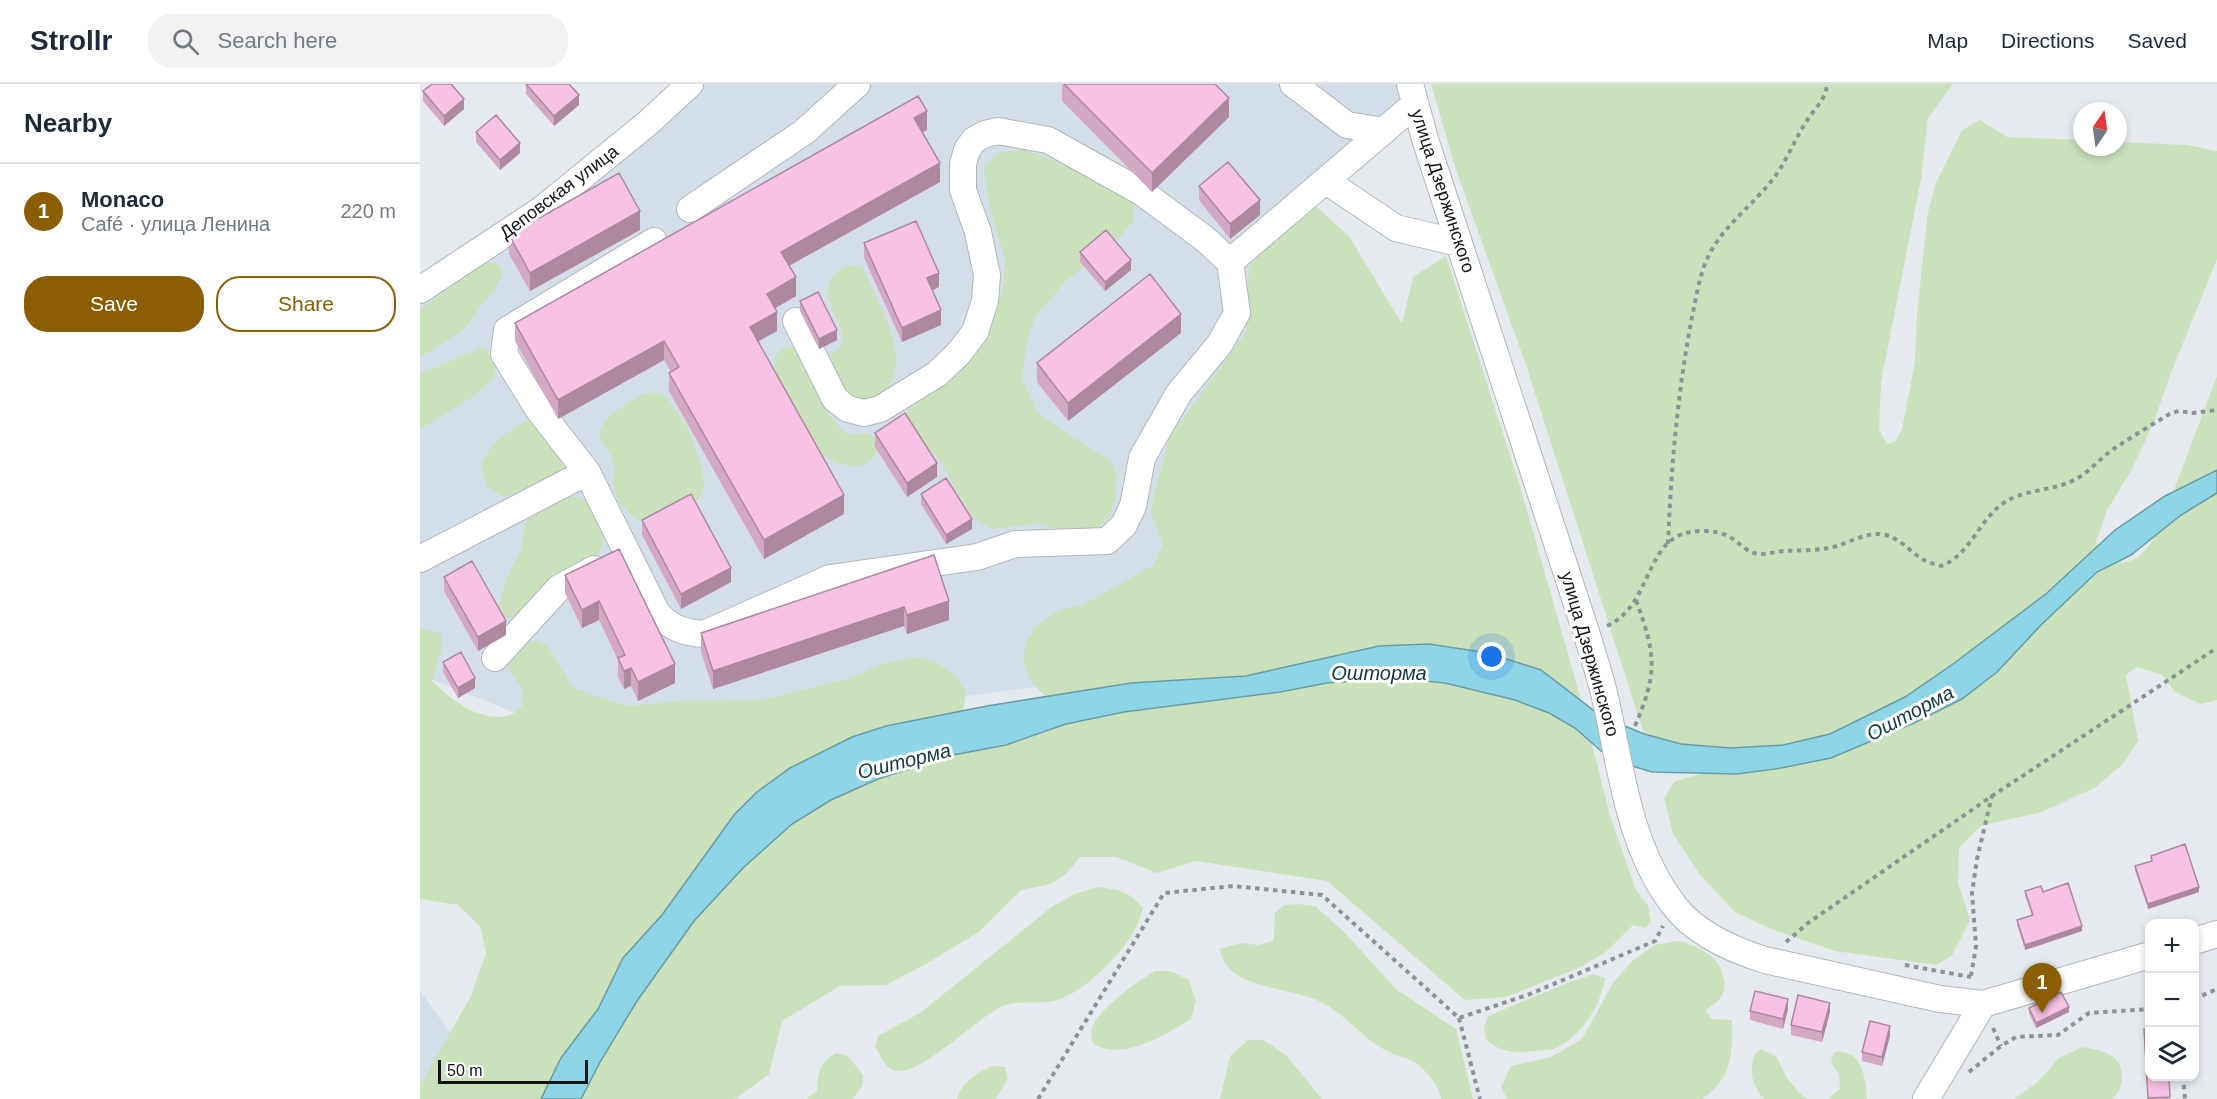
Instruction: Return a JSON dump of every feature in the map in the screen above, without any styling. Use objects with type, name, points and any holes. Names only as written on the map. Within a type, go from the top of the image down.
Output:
[{"type":"street","name":"Деповская улица","points":[[420,290],[541,210],[649,122],[690,84]]},
{"type":"street","points":[[690,209],[804,132],[857,84]]},
{"type":"street","points":[[1293,84],[1347,125],[1384,130]]},
{"type":"street","points":[[1230,262],[1384,130],[1413,94]]},
{"type":"street","name":"улица Дзержинского","points":[[1413,94],[1459,243],[1587,635],[1604,694],[1629,813],[1652,869],[1673,906],[1714,940],[1739,952],[1940,999],[1983,1004]]},
{"type":"street","points":[[654,241],[507,330],[504,354],[538,410],[587,472],[657,613],[674,628],[691,633],[704,634],[830,578],[977,557],[1015,544],[1107,541],[1124,525],[1133,506],[1142,458],[1173,402],[1219,345],[1237,312],[1230,262],[1197,233],[1143,194],[1048,140],[998,130],[974,140],[967,150],[963,164],[963,190],[978,232],[987,275],[986,292],[975,332],[944,368],[880,409],[864,412],[848,409],[835,399],[796,321]]},
{"type":"street","points":[[1326,181],[1396,228],[1459,243]]},
{"type":"street","points":[[420,559],[587,472]]},
{"type":"street","points":[[495,658],[559,588],[626,552]]},
{"type":"street","points":[[2199,939],[2217,934]]},
{"type":"street","points":[[1926,1099],[1983,1004],[2145,956]]},
{"type":"path","points":[[1668,544],[1685,351],[1697,292],[1708,256],[1724,232],[1751,206],[1774,177],[1821,101],[1827,84]]},
{"type":"path","points":[[1615,622],[1636,600],[1668,544],[1677,537],[1691,532],[1714,532],[1728,536],[1753,554],[1782,551],[1806,552],[1838,546],[1858,537],[1884,534],[1925,561],[1941,566],[1961,554],[1985,520],[2003,504],[2017,496],[2056,487],[2077,479],[2113,449],[2171,413],[2217,410]]},
{"type":"path","points":[[1635,726],[1648,695],[1653,675],[1650,637],[1636,600]]},
{"type":"path","points":[[1766,960],[1808,923],[1992,796],[2217,648]]},
{"type":"path","points":[[1971,976],[1976,946],[1972,892],[1977,859],[1992,796]]},
{"type":"path","points":[[1038,1099],[1164,893],[1233,886],[1323,895],[1459,1018],[1480,1099]]},
{"type":"path","points":[[1459,1018],[1530,994],[1655,941],[1673,906]]},
{"type":"path","points":[[2199,997],[2217,989]]},
{"type":"path","points":[[1968,1074],[2001,1046],[2016,1037],[2058,1035],[2089,1013],[2145,1009]]},
{"type":"path","points":[[2183,1081],[2185,1099]]},
{"type":"shaded area","points":[[690,84],[1396,84],[1407,120],[1312,203],[1221,553],[1102,678],[599,746],[420,675],[420,292]]},
{"type":"shaded area","points":[[420,991],[454,1038],[420,1099]]},
{"type":"green space","points":[[1431,84],[1953,84],[1928,118],[1921,179],[1881,382],[1879,429],[1887,444],[1895,442],[1902,429],[1915,362],[1917,314],[1928,212],[1936,183],[1962,130],[1980,120],[2007,137],[2073,140],[2073,156],[2127,156],[2127,142],[2187,145],[2217,151],[2217,259],[2169,378],[2154,422],[2131,471],[2107,510],[2096,542],[2105,562],[2116,563],[2138,557],[2149,546],[2159,530],[2217,376],[2217,700],[2200,704],[2175,692],[2162,675],[2137,667],[2126,675],[2138,741],[2122,765],[2094,788],[2042,812],[1980,826],[1959,848],[1958,883],[1970,920],[1952,955],[1937,965],[1835,951],[1771,929],[1735,912],[1700,875],[1673,834],[1664,798],[1674,782],[1703,773],[1710,763],[1681,744],[1644,734],[1527,368],[1455,167]]},
{"type":"green space","points":[[1023,149],[1107,182],[1133,204],[1133,222],[1116,241],[1065,282],[1036,315],[1026,345],[1022,379],[1038,413],[1110,460],[1117,474],[1115,499],[1109,518],[1091,533],[1062,532],[1039,523],[991,529],[976,520],[965,507],[940,460],[901,420],[920,395],[981,335],[1003,291],[1005,258],[990,211],[984,168],[997,153]]},
{"type":"green space","points":[[1312,203],[1349,236],[1402,324],[1413,277],[1446,256],[1520,486],[1580,696],[1610,816],[1636,890],[1648,906],[1651,920],[1646,928],[1633,925],[1607,951],[1581,967],[1506,997],[1465,1000],[1327,881],[1196,861],[1157,873],[1116,857],[1080,857],[1067,873],[1051,884],[1021,890],[980,931],[931,961],[886,985],[840,986],[782,1021],[769,1074],[735,1099],[420,1099],[420,1085],[471,996],[486,953],[480,926],[458,905],[420,899],[420,628],[442,634],[442,649],[432,681],[465,707],[495,717],[508,716],[522,707],[523,690],[504,663],[513,647],[537,641],[548,646],[573,688],[625,706],[682,701],[762,700],[850,678],[887,662],[921,657],[942,666],[957,677],[966,693],[963,711],[941,729],[953,755],[1016,742],[1062,726],[1076,719],[1064,701],[1045,696],[1031,681],[1023,663],[1026,641],[1038,624],[1062,609],[1083,605],[1153,565],[1163,544],[1150,511],[1169,438],[1246,332],[1249,267],[1278,234]]},
{"type":"green space","points":[[486,261],[498,264],[503,273],[494,291],[464,330],[420,357],[420,309]]},
{"type":"green space","points":[[845,266],[863,268],[892,337],[896,365],[892,381],[881,398],[856,402],[836,388],[825,362],[843,343],[828,293],[829,284],[834,275]]},
{"type":"green space","points":[[484,347],[496,359],[495,376],[471,398],[420,429],[420,374]]},
{"type":"green space","points":[[789,347],[798,348],[821,401],[833,420],[848,435],[865,433],[876,437],[879,448],[874,457],[866,463],[858,466],[840,464],[822,454],[809,441],[788,404],[777,377],[775,358],[782,350]]},
{"type":"green space","points":[[645,393],[659,393],[667,398],[685,422],[701,463],[704,484],[702,495],[686,512],[648,523],[637,520],[618,503],[613,482],[615,468],[599,431],[613,413]]},
{"type":"green space","points":[[529,419],[542,425],[566,460],[570,473],[555,484],[504,497],[487,487],[481,464],[501,437]]},
{"type":"green space","points":[[561,497],[582,499],[593,509],[603,530],[602,547],[588,563],[517,617],[507,618],[498,606],[508,575],[522,548],[524,528],[529,514]]},
{"type":"green space","points":[[1097,887],[1123,892],[1143,908],[1131,935],[1110,963],[1097,975],[1084,986],[1058,1000],[1013,1003],[999,1008],[935,1055],[909,1069],[899,1071],[887,1066],[875,1046],[878,1036],[920,1013],[1053,906],[1075,894]]},
{"type":"green space","points":[[1284,905],[1315,906],[1343,931],[1396,989],[1456,1029],[1473,1099],[1441,1099],[1436,1085],[1419,1065],[1377,1045],[1331,1008],[1311,998],[1247,980],[1224,962],[1220,949],[1240,943],[1259,945],[1274,940],[1275,913]]},
{"type":"green space","points":[[1678,941],[1706,952],[1717,962],[1723,976],[1725,985],[1723,992],[1717,1001],[1706,1010],[1711,1019],[1732,1020],[1731,1054],[1725,1074],[1712,1091],[1702,1099],[1507,1099],[1501,1087],[1511,1066],[1551,1057],[1582,1039],[1613,983],[1632,961],[1655,945]]},
{"type":"green space","points":[[1155,971],[1170,971],[1189,980],[1196,1001],[1191,1019],[1156,1039],[1128,1048],[1115,1050],[1103,1048],[1092,1042],[1091,1030],[1102,1012],[1129,988]]},
{"type":"green space","points":[[1594,974],[1605,978],[1595,1009],[1574,1036],[1556,1048],[1521,1052],[1508,1051],[1486,1040],[1484,1029],[1488,1016]]},
{"type":"green space","points":[[1248,1040],[1263,1040],[1286,1055],[1322,1099],[1220,1099],[1230,1056]]},
{"type":"green space","points":[[2082,1047],[2104,1052],[2119,1063],[2121,1084],[2112,1099],[2014,1099],[2038,1082],[2059,1058]]},
{"type":"green space","points":[[1761,1049],[1776,1056],[1787,1078],[1802,1096],[1808,1099],[1764,1099],[1756,1088],[1752,1073],[1754,1055]]},
{"type":"green space","points":[[1840,1051],[1853,1056],[1861,1066],[1867,1099],[1828,1099],[1840,1089],[1839,1074],[1831,1062],[1834,1053]]},
{"type":"green space","points":[[836,1053],[848,1056],[863,1075],[862,1086],[853,1099],[806,1099],[817,1091],[819,1073],[823,1064]]},
{"type":"green space","points":[[992,1066],[1005,1067],[1008,1078],[996,1099],[957,1099],[966,1083]]},
{"type":"water","name":"Ошторма","points":[[2217,470],[2217,493],[2181,515],[2131,555],[2097,572],[2042,624],[1997,672],[1962,699],[1914,723],[1831,758],[1737,774],[1652,772],[1626,764],[1601,751],[1575,728],[1549,713],[1515,700],[1445,683],[1395,678],[1327,683],[1280,692],[1124,712],[1066,724],[1006,745],[953,755],[878,779],[831,800],[792,824],[743,868],[694,921],[637,1001],[600,1062],[581,1099],[541,1099],[561,1058],[598,1009],[623,958],[662,915],[734,815],[757,792],[790,768],[852,737],[886,726],[987,706],[1131,683],[1246,676],[1379,646],[1429,644],[1488,653],[1541,670],[1601,716],[1644,734],[1681,744],[1730,748],[1783,745],[1830,734],[1905,697],[2047,593],[2115,530],[2165,496]]},
{"type":"building","points":[[432,84],[451,84],[464,99],[444,116],[423,91]]},
{"type":"building","points":[[526,84],[569,84],[579,95],[554,116]]},
{"type":"building","points":[[1064,84],[1215,84],[1229,98],[1152,173]]},
{"type":"building","points":[[918,96],[927,111],[914,118],[940,163],[781,252],[796,277],[767,294],[777,312],[750,327],[844,495],[764,540],[669,373],[679,367],[664,341],[558,400],[515,323]]},
{"type":"building","points":[[496,115],[520,143],[500,160],[476,132]]},
{"type":"building","points":[[1228,162],[1260,200],[1230,224],[1199,186]]},
{"type":"building","points":[[619,173],[640,211],[530,273],[509,235]]},
{"type":"building","points":[[916,221],[939,273],[927,278],[941,310],[902,328],[864,243]]},
{"type":"building","points":[[1106,230],[1131,260],[1105,282],[1080,252]]},
{"type":"building","points":[[1150,274],[1181,314],[1068,403],[1037,363]]},
{"type":"building","points":[[818,292],[837,330],[819,339],[800,301]]},
{"type":"building","points":[[905,413],[937,463],[907,483],[875,433]]},
{"type":"building","points":[[946,478],[972,519],[946,535],[921,494]]},
{"type":"building","points":[[691,494],[731,568],[681,594],[642,520]]},
{"type":"building","points":[[619,549],[675,664],[638,682],[631,668],[624,671],[618,658],[625,655],[599,601],[582,610],[565,575]]},
{"type":"building","points":[[934,555],[949,601],[907,615],[904,607],[713,671],[701,633]]},
{"type":"building","points":[[472,561],[506,621],[478,637],[444,577]]},
{"type":"building","points":[[461,652],[475,678],[458,688],[443,662]]},
{"type":"building","points":[[2185,844],[2199,887],[2148,904],[2135,866],[2152,861],[2151,856]]},
{"type":"building","points":[[2068,883],[2082,926],[2025,945],[2017,920],[2033,915],[2025,891],[2041,886],[2043,892]]},
{"type":"building","points":[[1755,991],[1788,999],[1783,1019],[1750,1011]]},
{"type":"building","points":[[2061,992],[2069,1007],[2036,1023],[2029,1008]]},
{"type":"building","points":[[1798,995],[1830,1003],[1822,1032],[1791,1025]]},
{"type":"building","points":[[1870,1021],[1890,1026],[1882,1057],[1862,1052]]},
{"type":"building","points":[[2147,1081],[2169,1081],[2170,1097],[2148,1098]]},
{"type":"place","name":"Monaco","points":[[2042,1013]]}]
